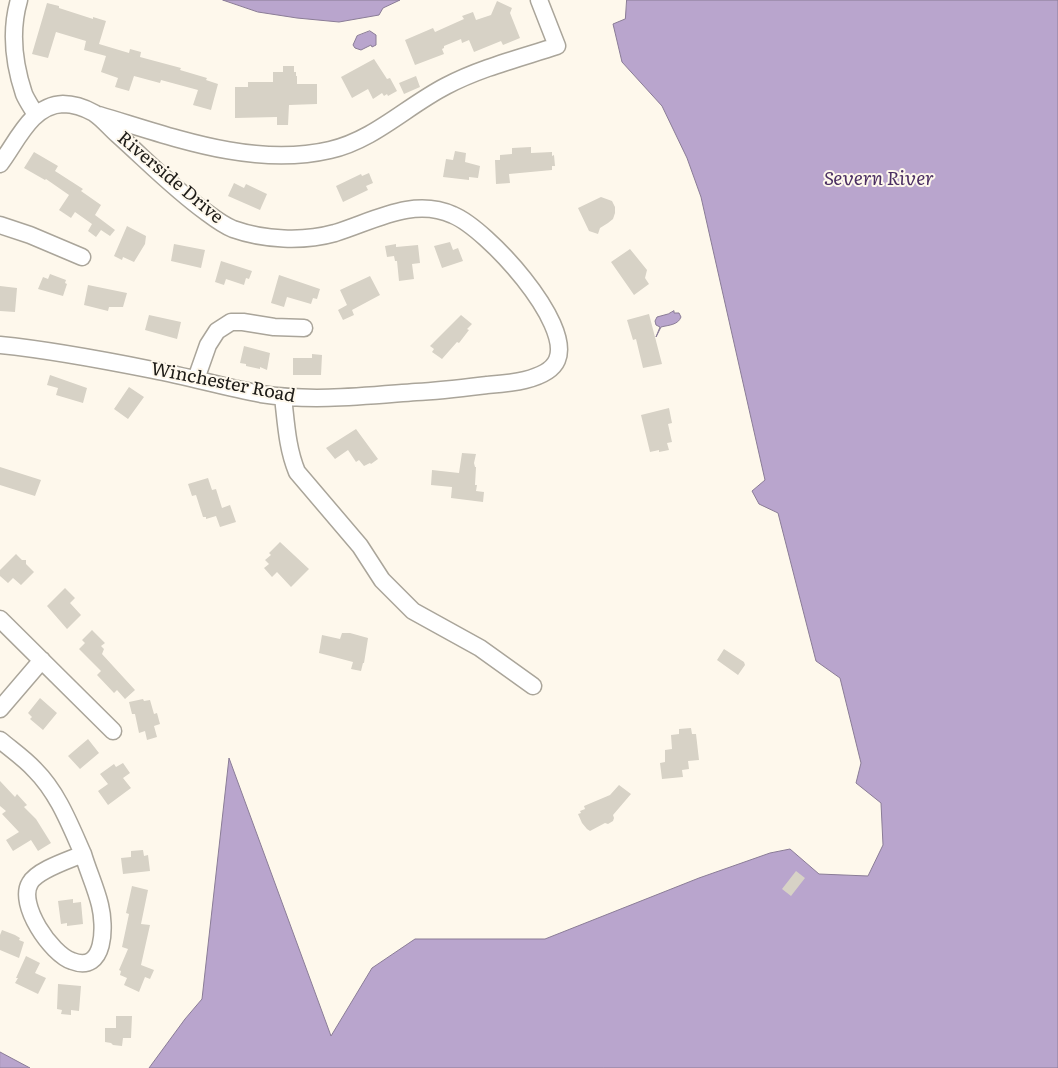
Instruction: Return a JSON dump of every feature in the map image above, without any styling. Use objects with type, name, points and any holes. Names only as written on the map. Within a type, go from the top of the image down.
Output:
[{"type":"street","points":[[19,0],[13,32],[14,48],[25,95],[36,115]]},
{"type":"street","points":[[95,114],[174,137],[233,151],[261,155],[289,156],[312,154],[348,145],[385,126],[446,86],[468,76],[557,46],[539,0]]},
{"type":"street","name":"Riverside Drive","points":[[0,164],[36,115],[45,108],[63,104],[78,106],[95,114],[158,173],[196,205],[230,228],[237,230],[277,238],[318,236],[334,233],[390,213],[422,208],[439,210],[466,221],[502,252],[554,325],[559,339],[558,359]]},
{"type":"street","points":[[0,225],[30,235],[82,257]]},
{"type":"street","points":[[196,379],[208,346],[217,331],[231,322],[304,328]]},
{"type":"street","name":"Winchester Road","points":[[0,345],[24,347],[152,370],[260,393],[308,399],[447,390],[524,380],[546,373],[554,367],[558,359]]},
{"type":"street","points":[[283,396],[288,444],[297,472],[360,546],[382,580],[413,611],[480,648],[533,686]]},
{"type":"street","points":[[0,619],[113,730]]},
{"type":"street","points":[[0,709],[42,660]]},
{"type":"street","points":[[0,740],[36,770],[63,810],[83,854],[100,904],[103,938],[99,951],[92,960],[82,964],[70,961],[53,947],[34,920],[26,894],[30,882],[44,872],[83,854]]},
{"type":"water","points":[[223,0],[400,0],[383,8],[379,15],[339,22],[258,12]]},
{"type":"water","name":"Severn River","points":[[627,0],[1058,0],[1058,1068],[149,1068],[202,999],[229,758],[331,1036],[372,968],[415,939],[545,939],[699,878],[770,853],[790,849],[819,874],[868,876],[883,845],[881,803],[856,783],[861,763],[840,678],[816,661],[778,513],[759,504],[752,491],[765,480],[701,197],[687,158],[662,106],[622,62],[613,24],[625,19]]},
{"type":"water","points":[[370,31],[376,35],[376,45],[372,47],[371,45],[361,50],[355,48],[353,45],[357,36]]},
{"type":"water","points":[[674,311],[674,313],[679,313],[680,320],[661,327],[656,337],[660,327],[656,325],[657,317]]},
{"type":"water","points":[[0,1052],[30,1068],[0,1068]]},
{"type":"building","points":[[497,1],[512,8],[510,13],[520,38],[503,45],[501,41],[474,52],[469,40],[462,43],[461,39],[444,46],[442,49],[444,54],[415,65],[405,40],[433,28],[435,32],[464,19],[462,16],[473,12],[476,20],[491,15]]},
{"type":"building","points":[[47,3],[93,19],[93,17],[106,21],[99,44],[129,53],[130,49],[141,52],[140,57],[181,68],[180,70],[207,78],[206,80],[218,84],[211,110],[193,105],[198,90],[161,80],[160,83],[134,76],[129,91],[115,87],[118,78],[101,72],[106,56],[84,50],[86,41],[56,32],[48,58],[32,54]]},
{"type":"building","points":[[374,59],[387,79],[390,78],[397,91],[388,96],[387,94],[384,96],[382,93],[373,99],[368,89],[352,98],[341,77]]},
{"type":"building","points":[[283,66],[294,66],[297,84],[317,84],[317,104],[289,105],[288,125],[277,125],[277,117],[235,118],[235,87],[248,87],[248,82],[273,82],[273,72],[283,72]]},
{"type":"building","points":[[416,76],[420,87],[404,94],[399,83]]},
{"type":"building","points":[[531,147],[531,153],[552,152],[555,166],[552,166],[552,170],[509,174],[510,183],[496,184],[495,160],[500,160],[500,155],[512,154],[512,148]]},
{"type":"building","points":[[455,151],[466,153],[465,162],[480,166],[478,178],[469,177],[469,180],[443,177],[446,159],[453,160]]},
{"type":"building","points":[[34,152],[58,166],[55,171],[83,189],[81,191],[101,205],[95,215],[115,230],[110,236],[101,230],[96,237],[88,231],[92,224],[75,212],[71,218],[59,210],[69,195],[46,179],[24,168]]},
{"type":"building","points":[[369,173],[373,183],[366,186],[368,190],[343,202],[336,186],[361,174],[362,176]]},
{"type":"building","points":[[234,183],[244,188],[246,184],[267,194],[260,210],[228,196]]},
{"type":"building","points":[[601,197],[612,201],[615,213],[613,219],[600,228],[598,234],[589,231],[578,208]]},
{"type":"building","points":[[127,226],[146,236],[145,244],[134,262],[123,257],[122,260],[114,256]]},
{"type":"building","points":[[450,242],[453,250],[458,248],[463,261],[442,268],[434,246]]},
{"type":"building","points":[[174,244],[205,250],[201,268],[171,261]]},
{"type":"building","points":[[396,244],[396,247],[418,245],[420,263],[412,264],[414,279],[399,281],[397,261],[395,261],[394,256],[387,257],[385,246]]},
{"type":"building","points":[[630,249],[647,270],[645,278],[649,284],[634,295],[611,262]]},
{"type":"building","points":[[221,261],[252,271],[249,279],[246,278],[244,285],[226,279],[224,285],[215,282]]},
{"type":"building","points":[[50,274],[66,280],[65,283],[67,284],[63,296],[38,289],[43,277],[48,279]]},
{"type":"building","points":[[279,275],[320,289],[317,299],[313,298],[311,304],[287,297],[284,307],[271,303]]},
{"type":"building","points":[[370,276],[380,295],[352,310],[354,315],[343,320],[338,310],[347,305],[340,290]]},
{"type":"building","points":[[88,285],[127,293],[123,307],[109,307],[108,311],[84,305]]},
{"type":"building","points":[[0,286],[17,288],[15,312],[0,311]]},
{"type":"building","points":[[649,314],[662,364],[643,368],[636,339],[633,340],[627,320]]},
{"type":"building","points":[[149,315],[181,322],[177,339],[145,330]]},
{"type":"building","points":[[461,315],[472,324],[459,343],[457,342],[442,359],[432,352],[434,349],[430,346]]},
{"type":"building","points":[[244,346],[270,353],[267,370],[240,363]]},
{"type":"building","points":[[312,354],[322,355],[321,375],[293,375],[293,358],[312,358]]},
{"type":"building","points":[[50,375],[87,388],[83,403],[56,395],[58,388],[47,385]]},
{"type":"building","points":[[129,387],[144,397],[128,419],[114,409]]},
{"type":"building","points":[[669,408],[672,423],[668,424],[672,442],[667,443],[669,450],[650,452],[641,415]]},
{"type":"building","points":[[356,429],[378,459],[371,464],[364,466],[359,460],[356,462],[348,450],[335,459],[326,448]]},
{"type":"building","points":[[462,453],[476,454],[474,463],[476,467],[475,485],[477,485],[476,491],[484,492],[483,502],[451,498],[452,487],[431,485],[432,470],[459,473]]},
{"type":"building","points":[[0,467],[41,480],[35,496],[0,485]]},
{"type":"building","points":[[208,478],[212,490],[216,489],[222,508],[230,505],[236,522],[220,527],[216,516],[206,519],[206,517],[203,517],[196,495],[192,496],[188,484]]},
{"type":"building","points":[[280,542],[309,569],[291,587],[277,572],[272,577],[264,568],[269,564],[265,560],[271,555],[269,553]]},
{"type":"building","points":[[16,554],[22,560],[26,560],[26,564],[34,572],[21,585],[13,578],[8,583],[0,576],[0,570]]},
{"type":"building","points":[[65,588],[75,598],[70,603],[81,615],[67,629],[47,606]]},
{"type":"building","points":[[92,630],[105,643],[101,646],[104,649],[102,654],[135,690],[125,699],[117,690],[114,693],[97,675],[101,671],[79,649],[85,643],[82,640]]},
{"type":"building","points":[[342,633],[350,633],[368,638],[361,671],[351,669],[353,662],[319,653],[322,635],[340,639]]},
{"type":"building","points":[[724,649],[744,662],[745,665],[738,675],[717,660]]},
{"type":"building","points":[[40,698],[57,713],[43,730],[30,719],[32,717],[28,713]]},
{"type":"building","points":[[143,699],[144,701],[150,700],[154,714],[157,713],[160,724],[154,726],[157,737],[147,740],[145,731],[139,733],[135,714],[132,714],[129,702]]},
{"type":"building","points":[[691,728],[692,734],[696,734],[699,760],[688,761],[689,769],[682,770],[683,777],[662,779],[660,763],[665,762],[665,750],[672,749],[671,735],[679,734],[679,729]]},
{"type":"building","points":[[88,739],[99,753],[80,769],[68,756]]},
{"type":"building","points":[[123,763],[130,773],[123,778],[131,788],[108,805],[98,791],[108,784],[100,774],[114,764],[116,767]]},
{"type":"building","points":[[0,781],[15,797],[17,794],[27,805],[24,807],[36,819],[51,843],[38,851],[31,840],[13,851],[6,840],[19,832],[2,814],[6,811],[0,806]]},
{"type":"building","points":[[619,785],[631,794],[613,815],[613,821],[590,831],[587,829],[578,814],[581,813],[580,811],[585,809],[584,806],[610,795]]},
{"type":"building","points":[[143,850],[144,856],[148,855],[150,871],[123,874],[121,858],[131,857],[131,851]]},
{"type":"building","points":[[796,871],[805,878],[791,896],[782,889]]},
{"type":"building","points":[[132,886],[148,890],[141,924],[150,925],[141,965],[154,970],[150,979],[145,977],[139,992],[124,985],[127,978],[120,975],[121,971],[119,970],[128,949],[122,947],[129,914],[126,913]]},
{"type":"building","points":[[73,899],[73,903],[81,902],[83,924],[67,926],[67,923],[61,924],[58,901]]},
{"type":"building","points":[[2,930],[15,935],[24,942],[19,958],[0,950]]},
{"type":"building","points":[[26,956],[40,963],[35,973],[46,978],[38,994],[15,983]]},
{"type":"building","points":[[58,984],[81,986],[79,1011],[71,1010],[71,1015],[61,1014],[62,1010],[57,1009]]},
{"type":"building","points":[[116,1016],[132,1016],[131,1038],[123,1038],[122,1046],[105,1042],[105,1028],[116,1028]]}]
